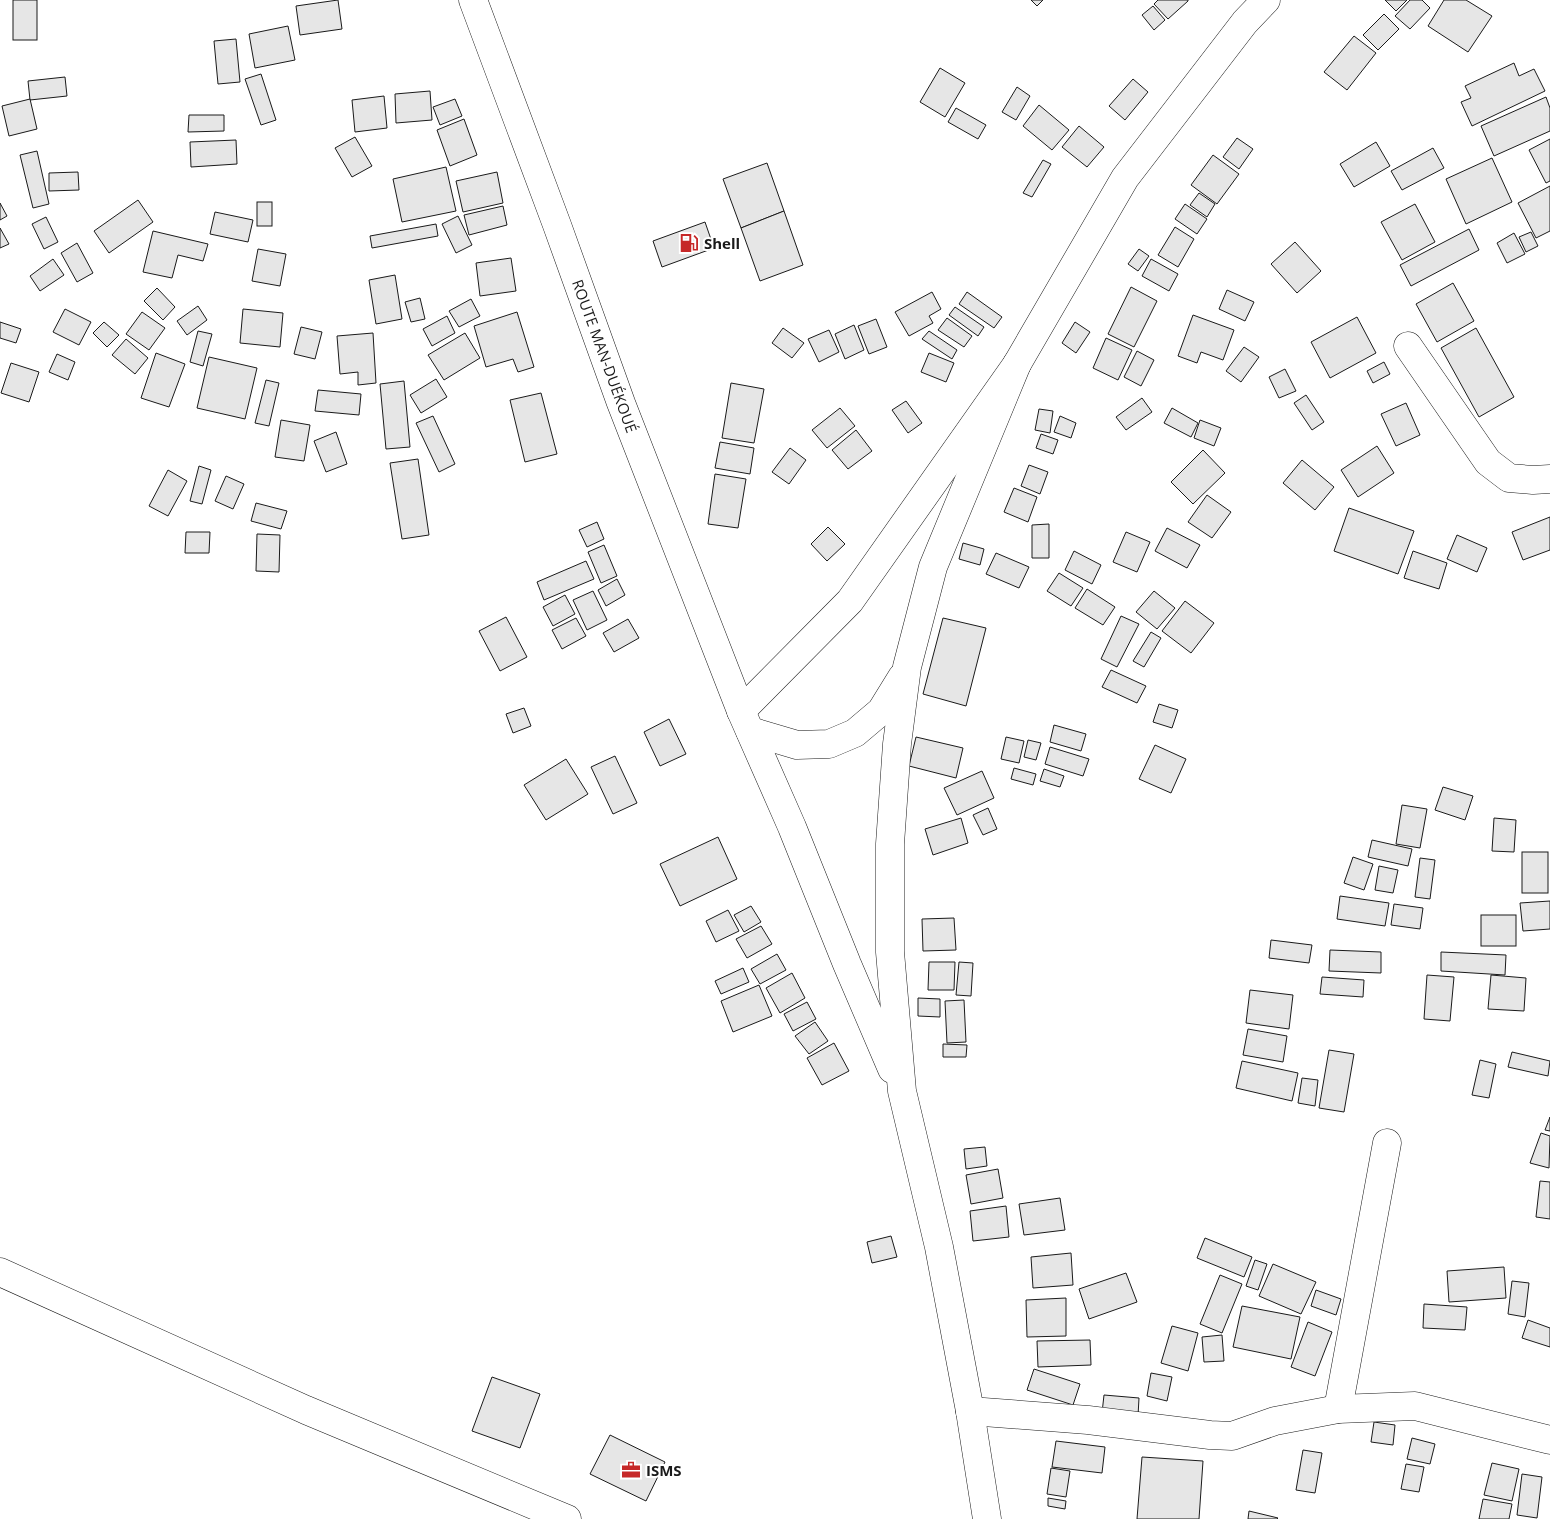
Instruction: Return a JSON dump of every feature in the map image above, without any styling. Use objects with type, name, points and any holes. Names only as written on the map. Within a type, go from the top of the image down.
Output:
[{"type":"main road","name":"ROUTE MAN-DUÉKOUÉ","points":[[473,0],[621,403],[745,721],[792,827],[847,964],[902,1091]]},
{"type":"main road","points":[[908,667],[881,711],[855,734],[828,744],[797,745],[745,721],[850,601],[1017,364],[1125,178],[1245,22],[1266,0]]},
{"type":"main road","points":[[1408,346],[1488,462],[1509,478],[1550,479]]},
{"type":"main road","points":[[986,1519],[970,1411],[939,1247],[902,1091],[890,952],[890,844],[897,744],[908,667],[933,567],[1017,364]]},
{"type":"main road","points":[[1338,1409],[1387,1143]]},
{"type":"main road","points":[[0,1272],[306,1410],[567,1519]]},
{"type":"main road","points":[[970,1411],[1088,1420],[1232,1436],[1275,1421],[1338,1409],[1415,1406],[1550,1440]]},
{"type":"building","points":[[13,0],[37,0],[37,40],[13,40]]},
{"type":"building","points":[[338,0],[342,29],[300,35],[296,6]]},
{"type":"building","points":[[1031,0],[1043,0],[1037,6]]},
{"type":"building","points":[[1158,0],[1188,1],[1168,19],[1154,4]]},
{"type":"building","points":[[1385,0],[1407,0],[1396,11]]},
{"type":"building","points":[[1410,0],[1422,0],[1430,8],[1410,29],[1395,16]]},
{"type":"building","points":[[1444,0],[1466,0],[1492,16],[1468,52],[1428,26]]},
{"type":"building","points":[[1153,6],[1165,20],[1154,30],[1142,15]]},
{"type":"building","points":[[1384,14],[1399,29],[1378,50],[1363,35]]},
{"type":"building","points":[[288,26],[295,60],[255,68],[249,34]]},
{"type":"building","points":[[1354,36],[1376,53],[1347,90],[1324,72]]},
{"type":"building","points":[[236,39],[240,82],[218,84],[214,41]]},
{"type":"building","points":[[1514,63],[1519,76],[1534,69],[1545,91],[1472,126],[1461,102],[1471,98],[1465,86]]},
{"type":"building","points":[[940,68],[965,83],[945,117],[920,102]]},
{"type":"building","points":[[261,74],[276,120],[261,125],[245,79]]},
{"type":"building","points":[[65,77],[67,96],[30,100],[28,81]]},
{"type":"building","points":[[1133,79],[1148,92],[1125,120],[1109,106]]},
{"type":"building","points":[[1017,87],[1030,96],[1016,120],[1002,112]]},
{"type":"building","points":[[430,91],[432,120],[396,123],[395,94]]},
{"type":"building","points":[[384,96],[387,128],[355,132],[352,100]]},
{"type":"building","points":[[1546,97],[1550,108],[1550,131],[1494,156],[1481,126]]},
{"type":"building","points":[[30,99],[37,129],[9,136],[2,106]]},
{"type":"building","points":[[455,99],[462,116],[440,125],[433,107]]},
{"type":"building","points":[[1039,105],[1069,130],[1052,150],[1023,126]]},
{"type":"building","points":[[956,108],[986,125],[978,139],[948,122]]},
{"type":"building","points":[[189,115],[224,115],[224,131],[188,132]]},
{"type":"building","points":[[464,119],[477,155],[450,166],[437,130]]},
{"type":"building","points":[[1079,126],[1104,147],[1087,167],[1062,147]]},
{"type":"building","points":[[355,137],[372,166],[352,177],[335,148]]},
{"type":"building","points":[[1237,138],[1253,149],[1239,169],[1223,157]]},
{"type":"building","points":[[1550,139],[1550,181],[1546,183],[1529,150]]},
{"type":"building","points":[[236,140],[237,164],[191,167],[190,142]]},
{"type":"building","points":[[1376,142],[1390,166],[1354,187],[1340,164]]},
{"type":"building","points":[[1433,148],[1444,168],[1402,190],[1391,171]]},
{"type":"building","points":[[37,151],[49,204],[33,208],[20,155]]},
{"type":"building","points":[[1213,155],[1239,174],[1217,204],[1191,185]]},
{"type":"building","points":[[1492,158],[1512,202],[1466,224],[1446,179]]},
{"type":"building","points":[[1043,160],[1051,164],[1032,197],[1023,193]]},
{"type":"building","points":[[767,163],[784,211],[741,228],[723,179]]},
{"type":"building","points":[[446,167],[456,211],[402,222],[393,179]]},
{"type":"building","points":[[78,172],[79,190],[49,191],[49,173]]},
{"type":"building","points":[[497,172],[503,203],[463,212],[456,181]]},
{"type":"building","points":[[1550,186],[1550,231],[1536,238],[1518,203]]},
{"type":"building","points":[[1199,193],[1215,204],[1207,217],[1190,205]]},
{"type":"building","points":[[138,200],[153,222],[109,253],[94,231]]},
{"type":"building","points":[[257,202],[272,202],[272,226],[257,226]]},
{"type":"building","points":[[0,203],[7,216],[0,220]]},
{"type":"building","points":[[1185,204],[1207,219],[1197,234],[1175,219]]},
{"type":"building","points":[[1415,204],[1435,242],[1402,260],[1381,222]]},
{"type":"building","points":[[503,206],[507,225],[469,235],[464,215]]},
{"type":"building","points":[[784,211],[803,265],[760,281],[741,228]]},
{"type":"building","points":[[215,212],[253,220],[248,242],[210,234]]},
{"type":"building","points":[[458,216],[472,245],[456,253],[442,224]]},
{"type":"building","points":[[46,217],[58,242],[44,249],[32,224]]},
{"type":"building","points":[[705,222],[714,248],[662,267],[653,241]]},
{"type":"building","points":[[436,224],[438,236],[372,248],[370,236]]},
{"type":"building","points":[[1175,227],[1194,239],[1178,267],[1158,255]]},
{"type":"building","points":[[0,228],[9,244],[0,248]]},
{"type":"building","points":[[1469,229],[1479,250],[1411,286],[1400,265]]},
{"type":"building","points":[[153,231],[208,244],[203,261],[178,255],[172,278],[143,272]]},
{"type":"building","points":[[1531,232],[1538,246],[1526,252],[1519,237]]},
{"type":"building","points":[[1514,233],[1525,254],[1507,263],[1497,243]]},
{"type":"building","points":[[1295,242],[1321,271],[1297,293],[1271,264]]},
{"type":"building","points":[[77,243],[93,273],[77,282],[61,253]]},
{"type":"building","points":[[258,249],[286,254],[280,286],[252,281]]},
{"type":"building","points":[[1139,249],[1149,256],[1138,271],[1128,264]]},
{"type":"building","points":[[511,258],[516,291],[480,296],[476,263]]},
{"type":"building","points":[[53,259],[64,275],[40,291],[30,276]]},
{"type":"building","points":[[1151,259],[1178,274],[1169,291],[1142,276]]},
{"type":"building","points":[[395,275],[402,319],[376,324],[369,280]]},
{"type":"building","points":[[1453,283],[1474,321],[1437,342],[1416,304]]},
{"type":"building","points":[[1131,287],[1157,301],[1134,347],[1108,334]]},
{"type":"building","points":[[157,288],[175,307],[163,320],[144,301]]},
{"type":"building","points":[[1227,290],[1254,302],[1245,321],[1219,309]]},
{"type":"building","points":[[932,292],[941,309],[929,316],[933,323],[909,336],[895,312]]},
{"type":"building","points":[[967,292],[1002,317],[994,328],[959,304]]},
{"type":"building","points":[[420,298],[425,319],[411,322],[405,302]]},
{"type":"building","points":[[471,299],[480,316],[459,327],[449,311]]},
{"type":"building","points":[[198,306],[207,320],[187,335],[177,321]]},
{"type":"building","points":[[955,307],[984,327],[978,336],[949,315]]},
{"type":"building","points":[[65,309],[91,322],[79,345],[53,332]]},
{"type":"building","points":[[243,309],[283,313],[280,347],[240,343]]},
{"type":"building","points":[[142,312],[165,328],[149,350],[126,334]]},
{"type":"building","points":[[517,312],[534,367],[518,372],[513,359],[486,367],[474,326]]},
{"type":"building","points":[[1193,315],[1234,330],[1223,360],[1201,352],[1197,363],[1178,356]]},
{"type":"building","points":[[447,316],[455,333],[432,346],[423,329]]},
{"type":"building","points":[[1357,317],[1376,353],[1330,378],[1311,342]]},
{"type":"building","points":[[947,318],[972,336],[964,347],[938,330]]},
{"type":"building","points":[[876,319],[887,347],[869,354],[858,326]]},
{"type":"building","points":[[0,322],[21,329],[16,343],[0,338]]},
{"type":"building","points":[[104,322],[119,335],[107,347],[93,333]]},
{"type":"building","points":[[1075,322],[1090,332],[1076,353],[1062,343]]},
{"type":"building","points":[[854,325],[864,350],[845,359],[835,334]]},
{"type":"building","points":[[301,327],[322,332],[315,359],[294,354]]},
{"type":"building","points":[[783,328],[804,343],[792,358],[772,343]]},
{"type":"building","points":[[1476,328],[1514,397],[1479,417],[1441,348]]},
{"type":"building","points":[[829,330],[839,352],[819,362],[808,339]]},
{"type":"building","points":[[198,331],[212,334],[203,366],[190,362]]},
{"type":"building","points":[[929,331],[957,350],[952,359],[922,339]]},
{"type":"building","points":[[373,333],[376,383],[358,385],[358,372],[340,374],[337,336]]},
{"type":"building","points":[[465,333],[480,358],[444,380],[428,355]]},
{"type":"building","points":[[1106,338],[1132,350],[1118,380],[1093,368]]},
{"type":"building","points":[[126,339],[148,358],[135,374],[112,355]]},
{"type":"building","points":[[1244,347],[1259,357],[1241,382],[1226,371]]},
{"type":"building","points":[[1137,351],[1154,360],[1141,386],[1124,377]]},
{"type":"building","points":[[156,353],[185,364],[169,407],[141,398]]},
{"type":"building","points":[[929,353],[954,363],[946,382],[921,372]]},
{"type":"building","points":[[57,354],[75,362],[68,380],[49,372]]},
{"type":"building","points":[[209,357],[257,368],[245,419],[197,408]]},
{"type":"building","points":[[1384,362],[1390,374],[1373,383],[1367,371]]},
{"type":"building","points":[[11,363],[39,372],[29,402],[1,393]]},
{"type":"building","points":[[1285,369],[1296,391],[1279,398],[1269,377]]},
{"type":"building","points":[[436,379],[447,397],[421,413],[410,395]]},
{"type":"building","points":[[266,380],[279,383],[269,426],[255,423]]},
{"type":"building","points":[[404,381],[410,447],[386,449],[380,384]]},
{"type":"building","points":[[731,383],[764,389],[754,443],[722,438]]},
{"type":"building","points":[[318,390],[361,394],[359,415],[315,411]]},
{"type":"building","points":[[541,393],[557,454],[525,462],[510,400]]},
{"type":"building","points":[[1306,395],[1324,422],[1312,430],[1294,403]]},
{"type":"building","points":[[1142,398],[1152,412],[1126,430],[1116,417]]},
{"type":"building","points":[[906,401],[922,423],[908,433],[892,410]]},
{"type":"building","points":[[1406,403],[1420,435],[1396,446],[1381,414]]},
{"type":"building","points":[[840,408],[855,426],[827,448],[812,430]]},
{"type":"building","points":[[1172,408],[1198,423],[1191,437],[1164,423]]},
{"type":"building","points":[[1039,409],[1053,411],[1050,433],[1035,430]]},
{"type":"building","points":[[433,416],[455,464],[439,472],[416,423]]},
{"type":"building","points":[[1060,416],[1076,423],[1071,438],[1054,432]]},
{"type":"building","points":[[281,420],[310,425],[304,461],[275,457]]},
{"type":"building","points":[[1200,420],[1221,428],[1214,446],[1194,438]]},
{"type":"building","points":[[856,430],[872,451],[848,469],[832,450]]},
{"type":"building","points":[[336,432],[347,464],[326,472],[314,441]]},
{"type":"building","points":[[1041,434],[1058,440],[1053,454],[1036,448]]},
{"type":"building","points":[[720,442],[754,448],[750,474],[715,468]]},
{"type":"building","points":[[1377,446],[1394,473],[1358,497],[1341,470]]},
{"type":"building","points":[[790,448],[806,460],[789,484],[772,472]]},
{"type":"building","points":[[1203,450],[1225,473],[1193,504],[1171,482]]},
{"type":"building","points":[[418,459],[429,535],[402,539],[390,463]]},
{"type":"building","points":[[1302,460],[1334,487],[1315,510],[1283,483]]},
{"type":"building","points":[[1029,465],[1048,472],[1040,494],[1021,486]]},
{"type":"building","points":[[199,466],[211,470],[202,504],[190,501]]},
{"type":"building","points":[[168,470],[187,481],[168,516],[149,506]]},
{"type":"building","points":[[715,474],[746,479],[738,528],[708,524]]},
{"type":"building","points":[[226,476],[244,484],[233,509],[215,501]]},
{"type":"building","points":[[1014,488],[1037,497],[1028,522],[1004,512]]},
{"type":"building","points":[[1207,495],[1231,512],[1212,538],[1188,522]]},
{"type":"building","points":[[256,503],[287,511],[281,529],[251,521]]},
{"type":"building","points":[[1349,508],[1414,531],[1398,574],[1334,551]]},
{"type":"building","points":[[1550,517],[1550,550],[1523,560],[1512,532]]},
{"type":"building","points":[[597,522],[604,539],[587,547],[579,530]]},
{"type":"building","points":[[1049,524],[1049,558],[1032,558],[1032,525]]},
{"type":"building","points":[[828,527],[845,544],[827,561],[811,544]]},
{"type":"building","points":[[1167,528],[1200,545],[1187,568],[1155,551]]},
{"type":"building","points":[[186,532],[210,532],[209,553],[185,553]]},
{"type":"building","points":[[1126,532],[1150,542],[1137,572],[1113,562]]},
{"type":"building","points":[[257,534],[280,535],[279,572],[256,571]]},
{"type":"building","points":[[1457,535],[1487,548],[1477,572],[1447,559]]},
{"type":"building","points":[[963,543],[984,549],[980,565],[959,559]]},
{"type":"building","points":[[604,545],[617,576],[601,583],[588,552]]},
{"type":"building","points":[[1074,551],[1101,565],[1092,584],[1065,570]]},
{"type":"building","points":[[1413,551],[1447,563],[1439,589],[1404,578]]},
{"type":"building","points":[[996,553],[1029,567],[1019,588],[986,574]]},
{"type":"building","points":[[586,561],[594,579],[544,600],[537,582]]},
{"type":"building","points":[[1059,573],[1083,588],[1071,606],[1047,591]]},
{"type":"building","points":[[617,579],[625,595],[606,606],[598,590]]},
{"type":"building","points":[[1087,589],[1115,607],[1103,625],[1075,608]]},
{"type":"building","points":[[593,591],[607,620],[587,630],[573,600]]},
{"type":"building","points":[[1154,591],[1175,608],[1157,629],[1136,612]]},
{"type":"building","points":[[565,595],[575,614],[553,626],[543,607]]},
{"type":"building","points":[[1185,601],[1214,623],[1191,653],[1162,631]]},
{"type":"building","points":[[1121,616],[1139,624],[1117,667],[1101,659]]},
{"type":"building","points":[[506,617],[527,657],[500,671],[479,631]]},
{"type":"building","points":[[576,618],[586,636],[562,649],[552,630]]},
{"type":"building","points":[[943,618],[986,628],[966,706],[923,694]]},
{"type":"building","points":[[628,619],[639,638],[614,652],[603,633]]},
{"type":"building","points":[[1151,632],[1161,638],[1144,667],[1133,661]]},
{"type":"building","points":[[1111,670],[1146,686],[1137,703],[1102,687]]},
{"type":"building","points":[[1159,704],[1178,710],[1172,728],[1153,722]]},
{"type":"building","points":[[524,708],[531,726],[513,733],[506,714]]},
{"type":"building","points":[[669,719],[686,754],[660,766],[644,732]]},
{"type":"building","points":[[1054,725],[1086,734],[1081,751],[1050,742]]},
{"type":"building","points":[[916,737],[963,748],[956,778],[909,766]]},
{"type":"building","points":[[1006,737],[1024,741],[1019,763],[1001,759]]},
{"type":"building","points":[[1028,740],[1041,743],[1036,760],[1024,757]]},
{"type":"building","points":[[1155,745],[1186,759],[1171,793],[1139,779]]},
{"type":"building","points":[[1050,747],[1089,759],[1083,776],[1045,764]]},
{"type":"building","points":[[615,756],[637,803],[613,814],[591,767]]},
{"type":"building","points":[[566,759],[588,794],[546,820],[524,785]]},
{"type":"building","points":[[1014,768],[1036,774],[1033,785],[1011,779]]},
{"type":"building","points":[[1044,769],[1064,776],[1060,787],[1040,781]]},
{"type":"building","points":[[982,771],[994,798],[957,815],[944,788]]},
{"type":"building","points":[[1443,787],[1473,796],[1465,820],[1435,810]]},
{"type":"building","points":[[1402,805],[1427,809],[1420,848],[1396,844]]},
{"type":"building","points":[[988,808],[997,829],[983,835],[973,815]]},
{"type":"building","points":[[961,818],[968,843],[933,855],[925,829]]},
{"type":"building","points":[[1494,818],[1516,820],[1514,852],[1492,851]]},
{"type":"building","points":[[718,837],[737,879],[680,906],[660,864]]},
{"type":"building","points":[[1372,840],[1412,849],[1408,866],[1368,857]]},
{"type":"building","points":[[1522,852],[1548,852],[1548,893],[1522,893]]},
{"type":"building","points":[[1353,857],[1373,864],[1364,890],[1344,883]]},
{"type":"building","points":[[1420,858],[1435,860],[1430,899],[1415,897]]},
{"type":"building","points":[[1379,866],[1398,870],[1393,893],[1375,890]]},
{"type":"building","points":[[1340,896],[1389,903],[1385,926],[1337,919]]},
{"type":"building","points":[[1550,901],[1550,929],[1523,931],[1520,903]]},
{"type":"building","points":[[1394,904],[1423,908],[1420,929],[1391,925]]},
{"type":"building","points":[[751,906],[761,922],[744,932],[734,915]]},
{"type":"building","points":[[728,910],[739,931],[716,942],[706,921]]},
{"type":"building","points":[[1481,915],[1516,915],[1516,946],[1481,946]]},
{"type":"building","points":[[954,918],[956,950],[923,951],[922,919]]},
{"type":"building","points":[[761,926],[772,944],[747,958],[736,939]]},
{"type":"building","points":[[1271,940],[1312,945],[1309,963],[1269,958]]},
{"type":"building","points":[[1330,950],[1381,952],[1381,973],[1329,971]]},
{"type":"building","points":[[1441,952],[1506,955],[1505,975],[1441,971]]},
{"type":"building","points":[[777,954],[786,970],[760,984],[751,969]]},
{"type":"building","points":[[929,962],[955,962],[954,990],[928,990]]},
{"type":"building","points":[[959,962],[973,963],[971,996],[956,995]]},
{"type":"building","points":[[743,968],[749,982],[721,994],[715,981]]},
{"type":"building","points":[[792,973],[805,998],[780,1013],[766,988]]},
{"type":"building","points":[[1427,975],[1454,977],[1450,1021],[1424,1019]]},
{"type":"building","points":[[1491,975],[1526,978],[1524,1011],[1488,1009]]},
{"type":"building","points":[[1322,977],[1364,980],[1363,997],[1320,994]]},
{"type":"building","points":[[759,985],[772,1016],[733,1032],[721,1001]]},
{"type":"building","points":[[1250,990],[1293,995],[1289,1029],[1246,1023]]},
{"type":"building","points":[[918,998],[940,999],[940,1017],[918,1016]]},
{"type":"building","points":[[964,1000],[966,1042],[947,1043],[945,1001]]},
{"type":"building","points":[[807,1002],[816,1019],[793,1031],[784,1014]]},
{"type":"building","points":[[815,1022],[828,1041],[809,1054],[795,1036]]},
{"type":"building","points":[[1248,1029],[1287,1036],[1283,1062],[1243,1055]]},
{"type":"building","points":[[834,1043],[849,1071],[822,1085],[807,1058]]},
{"type":"building","points":[[943,1044],[967,1045],[966,1057],[943,1057]]},
{"type":"building","points":[[1329,1050],[1354,1054],[1344,1112],[1319,1108]]},
{"type":"building","points":[[1512,1052],[1550,1061],[1548,1076],[1508,1067]]},
{"type":"building","points":[[1480,1060],[1496,1064],[1489,1098],[1472,1095]]},
{"type":"building","points":[[1242,1061],[1298,1073],[1292,1101],[1236,1088]]},
{"type":"building","points":[[1302,1078],[1318,1080],[1315,1106],[1298,1103]]},
{"type":"building","points":[[1550,1117],[1550,1131],[1545,1130]]},
{"type":"building","points":[[1541,1133],[1550,1136],[1549,1168],[1530,1163]]},
{"type":"building","points":[[985,1147],[987,1166],[966,1169],[964,1149]]},
{"type":"building","points":[[998,1169],[1003,1198],[971,1204],[966,1175]]},
{"type":"building","points":[[1540,1181],[1550,1182],[1550,1219],[1536,1217]]},
{"type":"building","points":[[1060,1198],[1065,1230],[1024,1235],[1019,1204]]},
{"type":"building","points":[[1006,1206],[1009,1237],[973,1241],[970,1211]]},
{"type":"building","points":[[891,1236],[897,1257],[872,1263],[867,1242]]},
{"type":"building","points":[[1205,1238],[1252,1257],[1244,1277],[1197,1258]]},
{"type":"building","points":[[1071,1253],[1073,1285],[1033,1288],[1031,1257]]},
{"type":"building","points":[[1255,1260],[1267,1264],[1258,1290],[1246,1286]]},
{"type":"building","points":[[1273,1264],[1316,1282],[1301,1314],[1259,1296]]},
{"type":"building","points":[[1504,1267],[1506,1298],[1449,1302],[1447,1271]]},
{"type":"building","points":[[1126,1273],[1137,1302],[1089,1319],[1079,1289]]},
{"type":"building","points":[[1220,1275],[1242,1284],[1222,1333],[1200,1324]]},
{"type":"building","points":[[1512,1281],[1529,1283],[1525,1317],[1508,1314]]},
{"type":"building","points":[[1316,1290],[1341,1299],[1336,1315],[1311,1306]]},
{"type":"building","points":[[1066,1298],[1066,1336],[1027,1337],[1026,1300]]},
{"type":"building","points":[[1424,1304],[1467,1307],[1465,1330],[1423,1328]]},
{"type":"building","points":[[1242,1306],[1300,1317],[1291,1359],[1233,1347]]},
{"type":"building","points":[[1528,1320],[1550,1328],[1550,1347],[1522,1338]]},
{"type":"building","points":[[1308,1322],[1332,1332],[1315,1376],[1291,1367]]},
{"type":"building","points":[[1172,1326],[1198,1333],[1188,1371],[1161,1363]]},
{"type":"building","points":[[1222,1335],[1224,1361],[1204,1362],[1202,1337]]},
{"type":"building","points":[[1090,1340],[1091,1365],[1038,1367],[1037,1341]]},
{"type":"building","points":[[1034,1369],[1080,1384],[1073,1405],[1027,1390]]},
{"type":"building","points":[[1151,1373],[1172,1377],[1167,1401],[1147,1396]]},
{"type":"building","points":[[492,1377],[540,1394],[520,1448],[472,1431]]},
{"type":"building","points":[[1104,1395],[1139,1398],[1138,1416],[1102,1413]]},
{"type":"building","points":[[1374,1422],[1395,1425],[1393,1445],[1371,1442]]},
{"type":"building","points":[[610,1435],[665,1462],[646,1501],[590,1474]]},
{"type":"building","points":[[1412,1438],[1435,1444],[1430,1464],[1407,1459]]},
{"type":"building","points":[[1056,1441],[1105,1447],[1102,1473],[1052,1467]]},
{"type":"building","points":[[1303,1450],[1322,1453],[1315,1493],[1296,1490]]},
{"type":"building","points":[[1142,1457],[1203,1461],[1199,1519],[1137,1519]]},
{"type":"building","points":[[1492,1463],[1519,1469],[1512,1501],[1484,1495]]},
{"type":"building","points":[[1406,1464],[1424,1467],[1419,1492],[1401,1489]]},
{"type":"building","points":[[1051,1468],[1070,1471],[1066,1497],[1047,1494]]},
{"type":"building","points":[[1522,1474],[1542,1477],[1537,1518],[1517,1515]]},
{"type":"building","points":[[1048,1498],[1066,1501],[1065,1509],[1048,1506]]},
{"type":"building","points":[[1483,1499],[1512,1504],[1509,1519],[1479,1519]]},
{"type":"building","points":[[1249,1511],[1278,1518],[1248,1519]]},
{"type":"place","name":"Shell","points":[[689,243]]},
{"type":"place","name":"ISMS","points":[[631,1470]]}]
